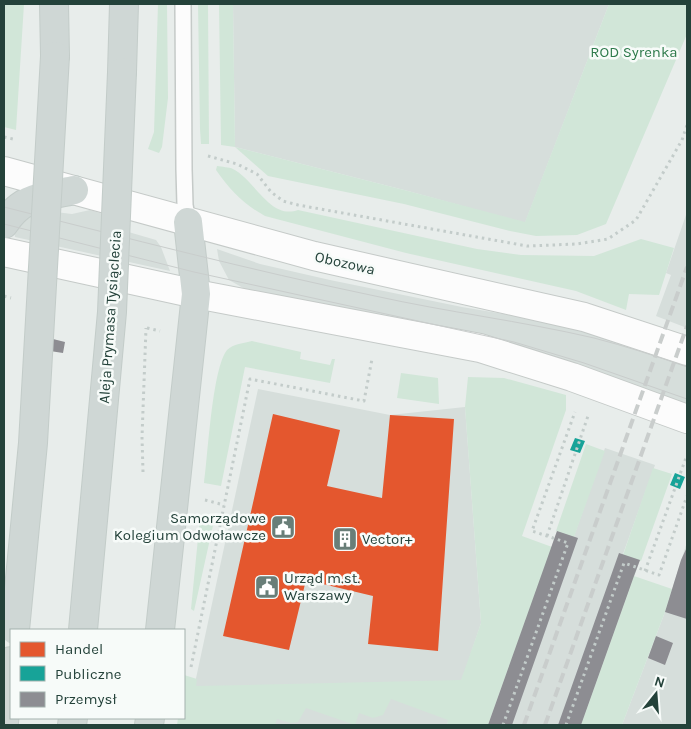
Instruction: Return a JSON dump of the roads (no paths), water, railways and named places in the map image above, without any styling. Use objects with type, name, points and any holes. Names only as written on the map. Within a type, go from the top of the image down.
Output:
[{"type":"main road","points":[[15,629],[33,443],[54,56],[54,4]]},
{"type":"main road","name":"Aleja Prymasa Tysiąclecia","points":[[83,629],[112,312],[124,4]]},
{"type":"main road","points":[[4,224],[18,206],[31,199],[74,190]]},
{"type":"main road","points":[[160,629],[196,294],[188,222]]},
{"type":"main road","points":[[4,722],[10,669]]},
{"type":"street","name":"Obozowa","points":[[4,171],[314,256],[584,317],[687,351]]},
{"type":"street","points":[[4,252],[196,294],[480,348],[572,377],[687,419]]},
{"type":"lane","points":[[183,4],[185,205],[188,222]]},
{"type":"tram line","points":[[4,207],[328,286],[402,302],[594,338],[687,367]]},
{"type":"tram line","points":[[4,224],[194,272],[514,342],[584,363],[687,399]]},
{"type":"railway","points":[[524,725],[687,267]]},
{"type":"railway","points":[[545,725],[687,326]]},
{"type":"place","name":"Samorządowe Kolegium Odwoławcze","points":[[283,527]]},
{"type":"place","name":"Vector+","points":[[345,539]]},
{"type":"place","name":"Urząd m.st. Warszawy","points":[[267,587]]},
{"type":"park label","name":"ROD Syrenka","points":[[634,52]]}]
